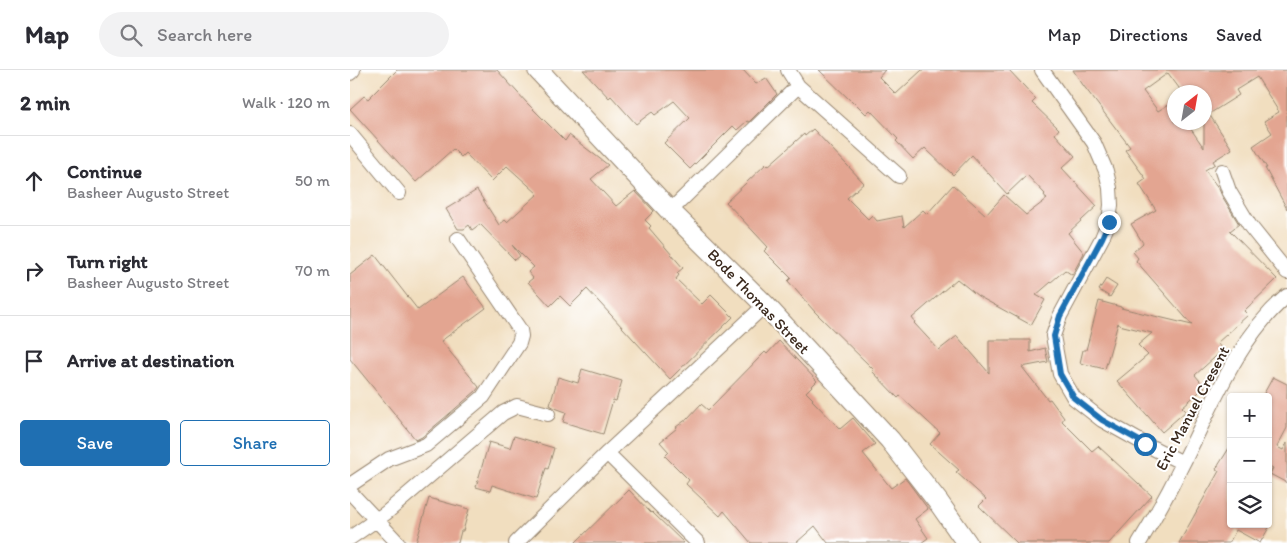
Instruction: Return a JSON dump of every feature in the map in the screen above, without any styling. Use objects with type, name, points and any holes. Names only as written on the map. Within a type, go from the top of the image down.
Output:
[{"type":"main road","name":"Bode Thomas Street","points":[[538,70],[670,211],[764,305],[890,440],[939,503],[967,543]]},
{"type":"street","points":[[350,73],[353,70]]},
{"type":"street","points":[[788,70],[798,86],[899,176]]},
{"type":"street","points":[[1042,70],[1094,144],[1106,171],[1110,188],[1111,206],[1109,222],[1060,316],[1054,336],[1060,374],[1074,398],[1102,420],[1183,463]]},
{"type":"street","points":[[670,211],[798,86]]},
{"type":"street","points":[[350,134],[398,193]]},
{"type":"street","points":[[1222,171],[1229,191],[1250,226],[1287,272]]},
{"type":"street","points":[[350,485],[389,459],[426,445],[482,397],[519,344],[520,330],[458,239]]},
{"type":"street","name":"Eric Manuel Cresent","points":[[1139,543],[1183,463],[1231,368],[1255,330],[1287,296]]},
{"type":"street","points":[[516,543],[607,452],[764,305]]},
{"type":"street","points":[[350,538],[386,514],[503,413],[517,406],[548,414]]},
{"type":"street","points":[[607,452],[698,543]]},
{"type":"street","points":[[350,492],[398,543]]},
{"type":"building","points":[[397,70],[497,70],[565,141],[569,135],[608,165],[591,179],[616,206],[635,191],[654,211],[645,220],[651,226],[649,228],[683,268],[677,273],[679,275],[676,279],[702,304],[711,295],[733,317],[670,379],[587,289],[570,306],[560,296],[550,306],[528,282],[533,278],[528,272],[534,267],[512,245],[520,256],[515,260],[480,224],[472,230],[469,225],[464,229],[458,229],[446,209],[477,190],[499,225],[505,220],[507,222],[538,194],[507,166],[492,181],[465,153],[461,157],[453,149],[416,182],[350,109],[364,96],[368,99]]},
{"type":"building","points":[[583,70],[743,70],[756,84],[766,78],[777,94],[749,122],[747,121],[737,130],[733,126],[690,169],[664,143],[690,118],[674,101],[655,115],[652,112],[636,124],[611,96],[609,98]]},
{"type":"building","points":[[819,70],[885,70],[879,77],[896,94],[922,70],[1009,70],[1036,99],[1032,103],[1059,129],[1055,134],[1075,156],[1062,168],[1097,206],[1068,233],[1084,253],[1072,275],[1065,270],[1036,295],[1045,300],[1031,325],[978,296],[957,279],[912,318],[914,323],[939,350],[957,336],[989,373],[989,340],[1030,340],[1030,352],[1045,348],[1048,362],[1022,367],[1048,400],[1050,399],[1064,418],[1062,421],[1092,451],[1098,446],[1152,496],[1109,543],[1017,543],[979,506],[986,499],[956,472],[959,470],[930,444],[940,433],[900,396],[898,398],[872,371],[874,370],[815,312],[788,281],[791,278],[764,251],[768,247],[726,202],[766,164],[768,166],[804,134],[805,136],[813,129],[864,183],[847,198],[868,219],[872,215],[877,221],[902,216],[904,227],[923,210],[927,214],[953,185],[986,215],[1004,195],[1026,215],[1047,199],[1045,194],[1027,175],[1007,194],[972,155],[953,175],[925,148],[913,159],[896,141],[898,139],[870,110],[866,114]]},
{"type":"building","points":[[1073,70],[1287,70],[1287,209],[1265,168],[1267,168],[1253,146],[1272,133],[1264,121],[1279,112],[1257,77],[1236,90],[1239,95],[1212,112],[1212,85],[1177,85],[1168,73],[1143,91],[1158,111],[1167,105],[1167,130],[1192,130],[1204,148],[1204,130],[1212,130],[1212,119],[1232,149],[1213,161],[1215,164],[1205,170],[1219,189],[1239,224],[1230,231],[1277,279],[1244,311],[1248,315],[1217,343],[1223,350],[1195,375],[1205,387],[1182,407],[1186,411],[1162,432],[1117,381],[1148,355],[1138,345],[1152,333],[1119,325],[1118,323],[1105,369],[1080,363],[1083,350],[1086,350],[1099,301],[1192,325],[1136,261],[1138,258],[1133,252],[1143,243],[1131,224],[1156,210],[1139,184],[1146,179],[1125,150],[1130,147]]},
{"type":"building","points":[[375,255],[418,310],[463,277],[486,308],[441,341],[479,387],[422,437],[416,440],[350,359],[350,275]]},
{"type":"building","points":[[1106,279],[1117,286],[1110,297],[1099,290]]},
{"type":"building","points":[[779,341],[817,381],[806,392],[812,400],[840,429],[853,418],[875,444],[863,453],[891,488],[905,478],[928,509],[915,519],[928,538],[921,543],[828,543],[815,526],[796,543],[751,543],[724,511],[720,516],[686,484],[689,480],[665,456],[669,452],[660,442],[701,404],[708,410],[765,352],[767,354]]},
{"type":"building","points":[[582,369],[622,381],[616,401],[613,400],[603,434],[563,422],[566,412],[550,405],[558,377],[578,383]]},
{"type":"building","points":[[1273,377],[1287,384],[1287,428],[1277,447],[1283,450],[1287,443],[1287,483],[1272,475],[1272,393],[1264,393]]},
{"type":"building","points":[[514,436],[554,448],[536,499],[492,485],[490,491],[476,487],[489,442],[510,448]]},
{"type":"building","points":[[1227,451],[1227,528],[1269,528],[1260,543],[1236,530],[1229,543],[1179,543],[1219,471],[1216,469]]},
{"type":"building","points":[[629,490],[651,513],[684,543],[575,543]]},
{"type":"building","points":[[429,498],[469,509],[458,543],[416,543]]},
{"type":"route","points":[[1109,222],[1060,316],[1054,336],[1060,374],[1074,398],[1102,420],[1145,444]]}]
